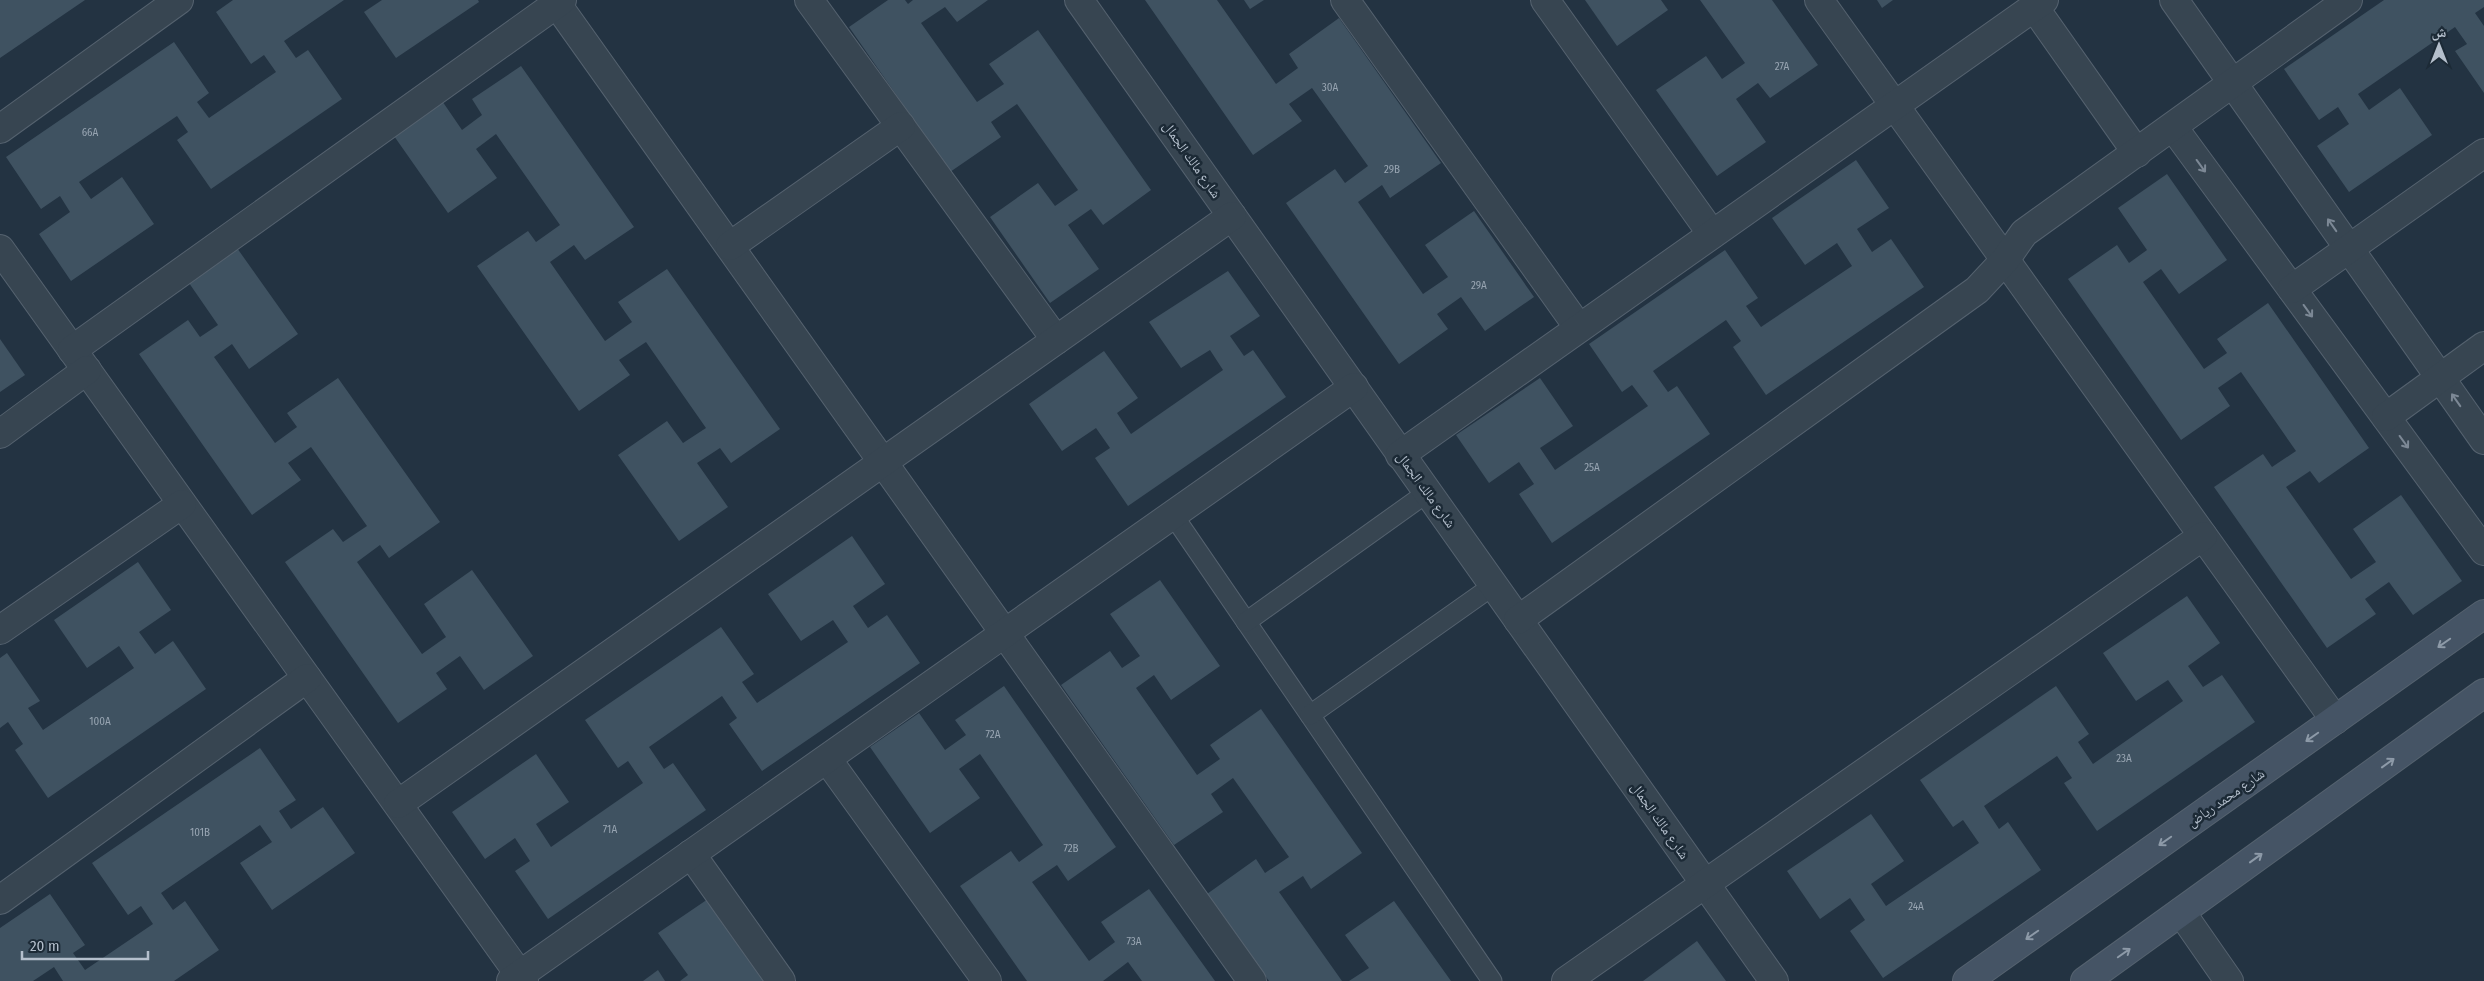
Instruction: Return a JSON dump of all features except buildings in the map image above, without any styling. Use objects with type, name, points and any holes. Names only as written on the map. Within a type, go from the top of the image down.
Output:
[{"type":"street","points":[[0,129],[179,0]]},
{"type":"street","points":[[809,0],[1056,340]]},
{"type":"street","name":"شارع مالك الجمال","points":[[1079,0],[1774,981]]},
{"type":"street","points":[[1345,0],[1579,328]]},
{"type":"street","points":[[1545,0],[1712,234]]},
{"type":"street","points":[[1819,0],[2335,720]]},
{"type":"street","points":[[2174,0],[2484,440]]},
{"type":"street","points":[[1518,620],[1977,290],[2004,260],[2024,233],[2348,0]]},
{"type":"street","points":[[0,434],[80,360],[558,1],[1252,981]]},
{"type":"street","points":[[1400,455],[2039,4],[2137,153]]},
{"type":"street","points":[[730,246],[901,126]]},
{"type":"street","points":[[2173,127],[2484,551]]},
{"type":"street","points":[[2292,289],[2484,153]]},
{"type":"street","points":[[398,804],[1232,216]]},
{"type":"street","points":[[0,249],[398,804],[518,979],[691,854],[1354,388]]},
{"type":"street","points":[[2386,417],[2484,346]]},
{"type":"street","points":[[0,630],[182,504]]},
{"type":"street","points":[[1566,981],[2203,536]]},
{"type":"street","name":"شارع محمد رياض","points":[[1967,981],[2484,614]]},
{"type":"street","points":[[0,900],[307,678]]},
{"type":"street","points":[[2085,981],[2484,693]]},
{"type":"street","points":[[827,759],[987,981]]},
{"type":"street","points":[[691,854],[781,981]]},
{"type":"street","points":[[2181,912],[2229,981]]},
{"type":"lane","points":[[1246,622],[1428,492]]},
{"type":"lane","points":[[1173,515],[1492,981]]},
{"type":"lane","points":[[1310,715],[1494,585]]}]
